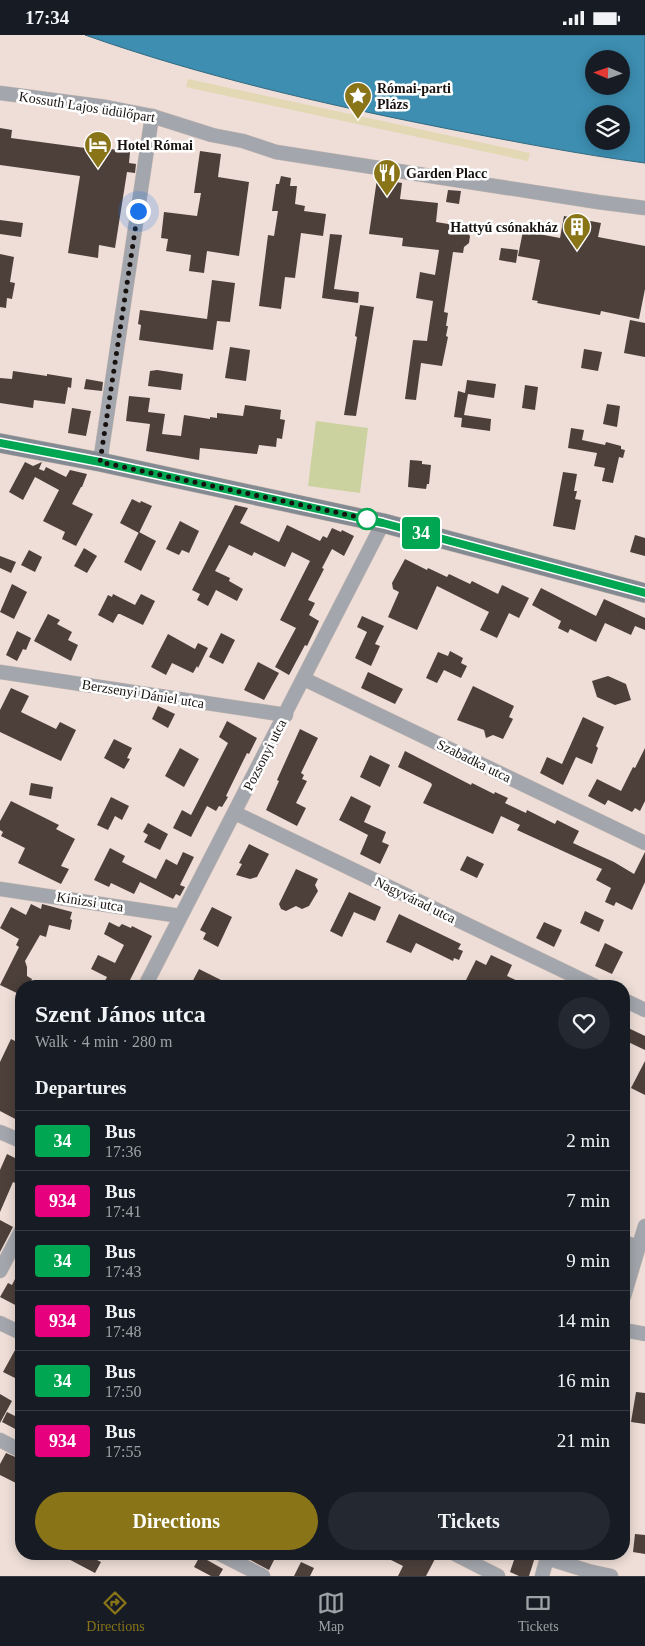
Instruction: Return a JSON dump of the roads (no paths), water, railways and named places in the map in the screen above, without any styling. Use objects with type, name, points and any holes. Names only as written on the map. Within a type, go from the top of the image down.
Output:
[{"type":"street","name":"Kossuth Lajos üdülőpart","points":[[0,93],[106,107],[152,116],[212,135],[243,141],[276,152],[645,208]]},
{"type":"street","points":[[100,462],[152,116]]},
{"type":"street","points":[[0,443],[100,462],[383,523],[645,593]]},
{"type":"street","name":"Pozsonyi utca","points":[[148,980],[286,715],[383,523]]},
{"type":"street","name":"Berzsenyi Dániel utca","points":[[0,672],[286,715]]},
{"type":"street","name":"Szabadka utca","points":[[304,679],[645,843]]},
{"type":"street","name":"Nagyvárad utca","points":[[235,813],[583,980]]},
{"type":"street","name":"Kinizsi utca","points":[[0,889],[180,916]]},
{"type":"street","points":[[630,1003],[645,1010]]},
{"type":"street","points":[[0,1132],[15,1138]]},
{"type":"street","points":[[630,1275],[645,1227]]},
{"type":"street","points":[[0,1271],[15,1242]]},
{"type":"street","points":[[630,1244],[638,1247]]},
{"type":"street","points":[[0,1323],[15,1330]]},
{"type":"street","points":[[630,1331],[645,1335]]},
{"type":"street","points":[[0,1440],[15,1448]]},
{"type":"street","points":[[232,1560],[263,1576]]},
{"type":"street","points":[[467,1560],[498,1576]]},
{"type":"street","points":[[542,1576],[546,1560]]},
{"type":"street","points":[[558,1560],[588,1571],[611,1576]]},
{"type":"water","points":[[85,35],[645,35],[645,163],[594,156],[353,109],[263,88],[173,63]]},
{"type":"place","name":"Római-parti Plázs","points":[[358,120]]},
{"type":"place","name":"Hotel Római","points":[[98,169]]},
{"type":"place","name":"Garden Placc","points":[[387,197]]},
{"type":"place","name":"Hattyú csónakház","points":[[577,251]]}]
